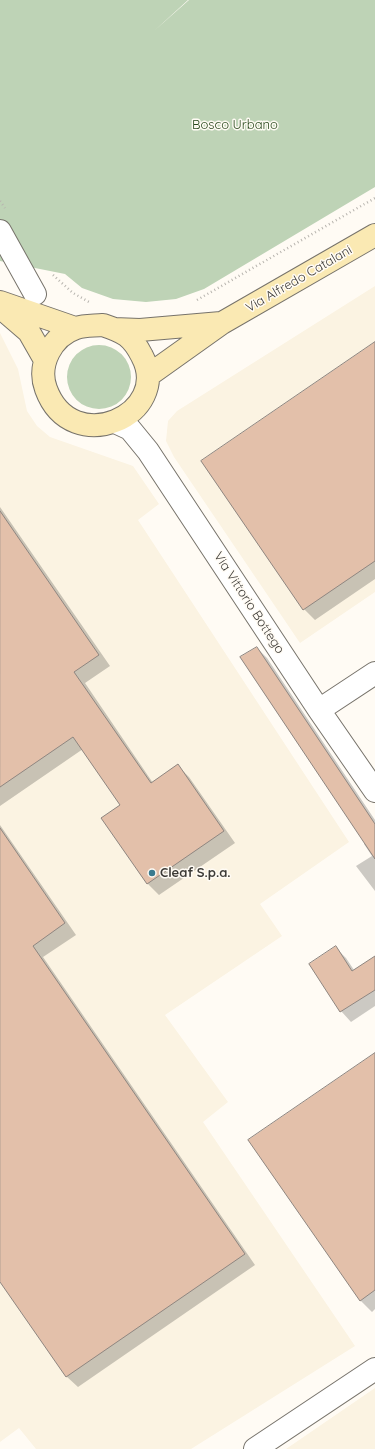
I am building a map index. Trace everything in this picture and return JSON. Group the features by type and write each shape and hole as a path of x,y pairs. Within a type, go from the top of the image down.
{"street":[{"path":"0,231 35,294"},
{"name":"Via Alfredo Catalani","path":"149,375 222,323 375,235"},
{"path":"0,302 75,328"},
{"path":"0,307 29,332 45,360"},
{"name":"Via Alfredo Catalani","path":"114,329 140,330 222,323"},
{"path":"103,325 114,329 128,335 137,346 144,360 149,375 140,402 132,411 115,422 91,426 76,422 62,414 51,402 45,388 43,372 45,360 58,340 75,328 103,325"},
{"name":"Via Vittorio Bottego","path":"115,422 130,429 148,451 319,710 375,791"},
{"path":"319,710 375,673"},
{"path":"255,1449 375,1369"}],"path":[{"path":"193,302 214,292 375,198"},
{"path":"49,271 73,293 92,304"}],"shaded area":[{"path":"375,286 375,592 300,643 174,457 166,441 168,421 177,411"},
{"name":"Cleaf S.p.a.","path":"0,333 18,369 27,411 37,426 50,437 133,466 159,504 138,520 349,842 260,904 282,936 165,1015 228,1102 203,1122 355,1346 191,1449 36,1449 19,1428 0,1442"},
{"path":"375,1388 375,1449 286,1449"}],"green space":[{"name":"Bosco Urbano","path":"0,0 188,0 154,31 189,0 375,0 375,187 204,289 176,299 146,302 113,299 82,288 65,274 0,261"},
{"path":"93,345 105,345 122,354 129,365 131,377 129,389 122,400 105,409 93,409 81,404 72,395 67,383 67,371 72,359 81,350"}],"building":[{"path":"375,342 375,561 303,610 201,461"},
{"path":"0,511 99,655 74,672 151,783 178,764 224,831 147,884 101,818 120,805 73,737 0,787"},
{"path":"257,647 375,824 375,859 240,657"},
{"path":"0,828 65,923 33,946 245,1254 66,1377 0,1282"},
{"path":"336,946 352,971 375,956 375,990 340,1012 309,964"},
{"path":"375,1053 375,1290 360,1301 248,1140"}],"place":[{"name":"Cleaf S.p.a.","path":"152,873"}]}
